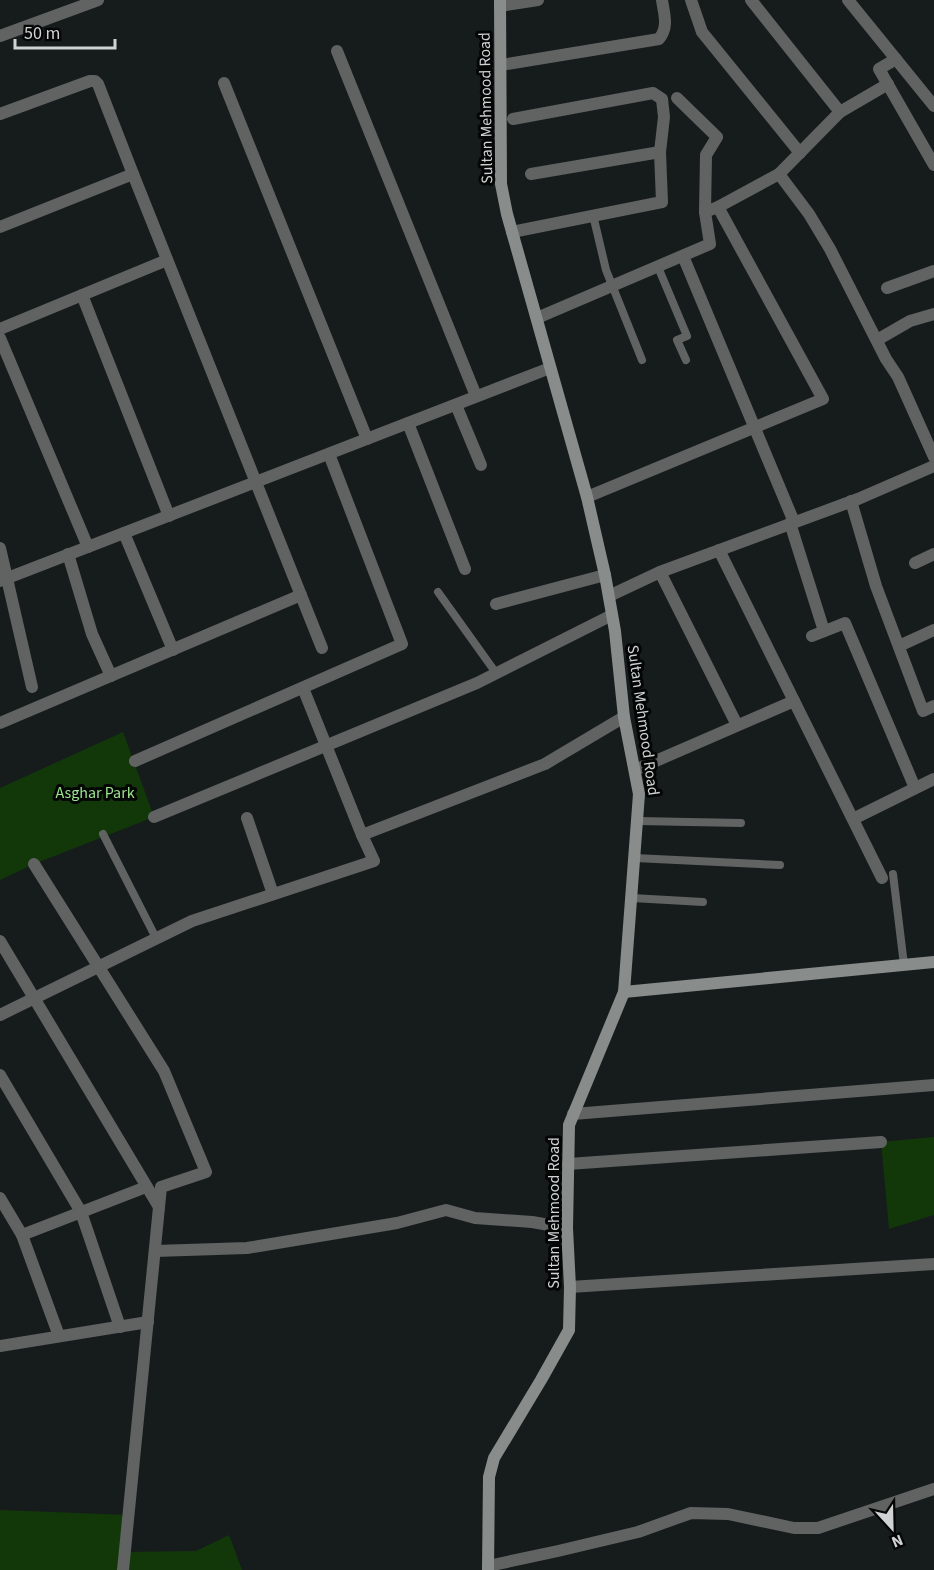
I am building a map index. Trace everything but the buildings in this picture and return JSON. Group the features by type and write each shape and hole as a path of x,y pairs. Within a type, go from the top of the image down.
{"street":[{"path":"0,36 98,0"},
{"path":"500,3 538,0"},
{"path":"501,65 659,39 664,33 666,21 662,0"},
{"path":"691,0 702,33 800,153"},
{"path":"751,0 840,112"},
{"path":"848,0 934,106"},
{"name":"Sultan Mehmood Road","path":"488,1568 489,1477 494,1458 569,1330 570,1287 567,1228 569,1125 624,992 639,794 624,717 615,631 605,575 586,497 507,214 501,184 500,3"},
{"path":"337,51 477,396"},
{"path":"896,58 879,69 934,165"},
{"path":"0,114 90,81 98,84 322,648"},
{"path":"224,83 367,439"},
{"path":"705,212 779,174 840,112 888,84"},
{"path":"512,232 662,202 660,152 664,117 662,99 653,93 513,119"},
{"path":"537,318 710,244 705,212 706,155 717,137 678,98"},
{"path":"531,174 660,152"},
{"path":"0,227 133,174"},
{"path":"779,174 809,214 830,249 898,377 934,457"},
{"path":"586,497 823,399 718,207"},
{"path":"683,256 792,523 818,634 845,623 915,788"},
{"path":"0,329 167,260"},
{"path":"887,288 934,271"},
{"path":"82,296 168,516"},
{"path":"877,340 910,321 934,314"},
{"path":"0,338 4,361 88,547"},
{"path":"3,580 550,368"},
{"path":"456,405 481,465"},
{"path":"408,423 465,569"},
{"path":"135,761 402,644 329,454"},
{"path":"609,596 660,572 851,501 934,466"},
{"path":"851,501 876,586 923,711 934,706"},
{"path":"124,533 172,650"},
{"path":"0,548 3,580 32,687"},
{"path":"719,550 853,819 887,876"},
{"path":"68,554 92,634 111,676"},
{"path":"915,563 934,554"},
{"path":"660,572 737,725"},
{"path":"496,604 605,575"},
{"path":"0,723 301,596"},
{"path":"154,817 477,682 612,615"},
{"path":"899,646 934,630"},
{"path":"0,1015 192,921 374,861 303,688"},
{"path":"635,770 794,701"},
{"path":"362,836 545,764 624,717"},
{"path":"853,819 934,779"},
{"path":"247,818 273,894"},
{"path":"34,864 164,1071 206,1172 160,1187 123,1570"},
{"path":"0,941 159,1207"},
{"path":"624,992 934,962"},
{"path":"0,1075 81,1212 120,1327"},
{"path":"573,1114 934,1085"},
{"path":"568,1164 881,1143"},
{"path":"22,1235 146,1187"},
{"path":"0,1198 22,1235 59,1336"},
{"path":"154,1251 247,1248 397,1223 446,1210 475,1218 532,1222 567,1228"},
{"path":"570,1287 934,1264"},
{"path":"2,1342 148,1322"},
{"path":"488,1568 638,1532 691,1513 728,1514 795,1528 818,1527 934,1489"}],"lane":[{"path":"593,215 606,270 642,360"},
{"path":"658,267 687,336 677,340 686,360"},
{"path":"438,592 496,673"},
{"path":"638,822 741,823"},
{"path":"103,834 156,938"},
{"path":"635,858 780,865"},
{"path":"887,876 904,965"},
{"path":"632,898 703,902"}],"green space":[{"name":"Asghar Park","path":"123,732 154,817 34,864 0,880 0,788"},
{"path":"934,1137 934,1215 889,1229 881,1142"},
{"path":"0,1510 129,1515 126,1552 196,1551 229,1535 242,1570 0,1570"}]}
